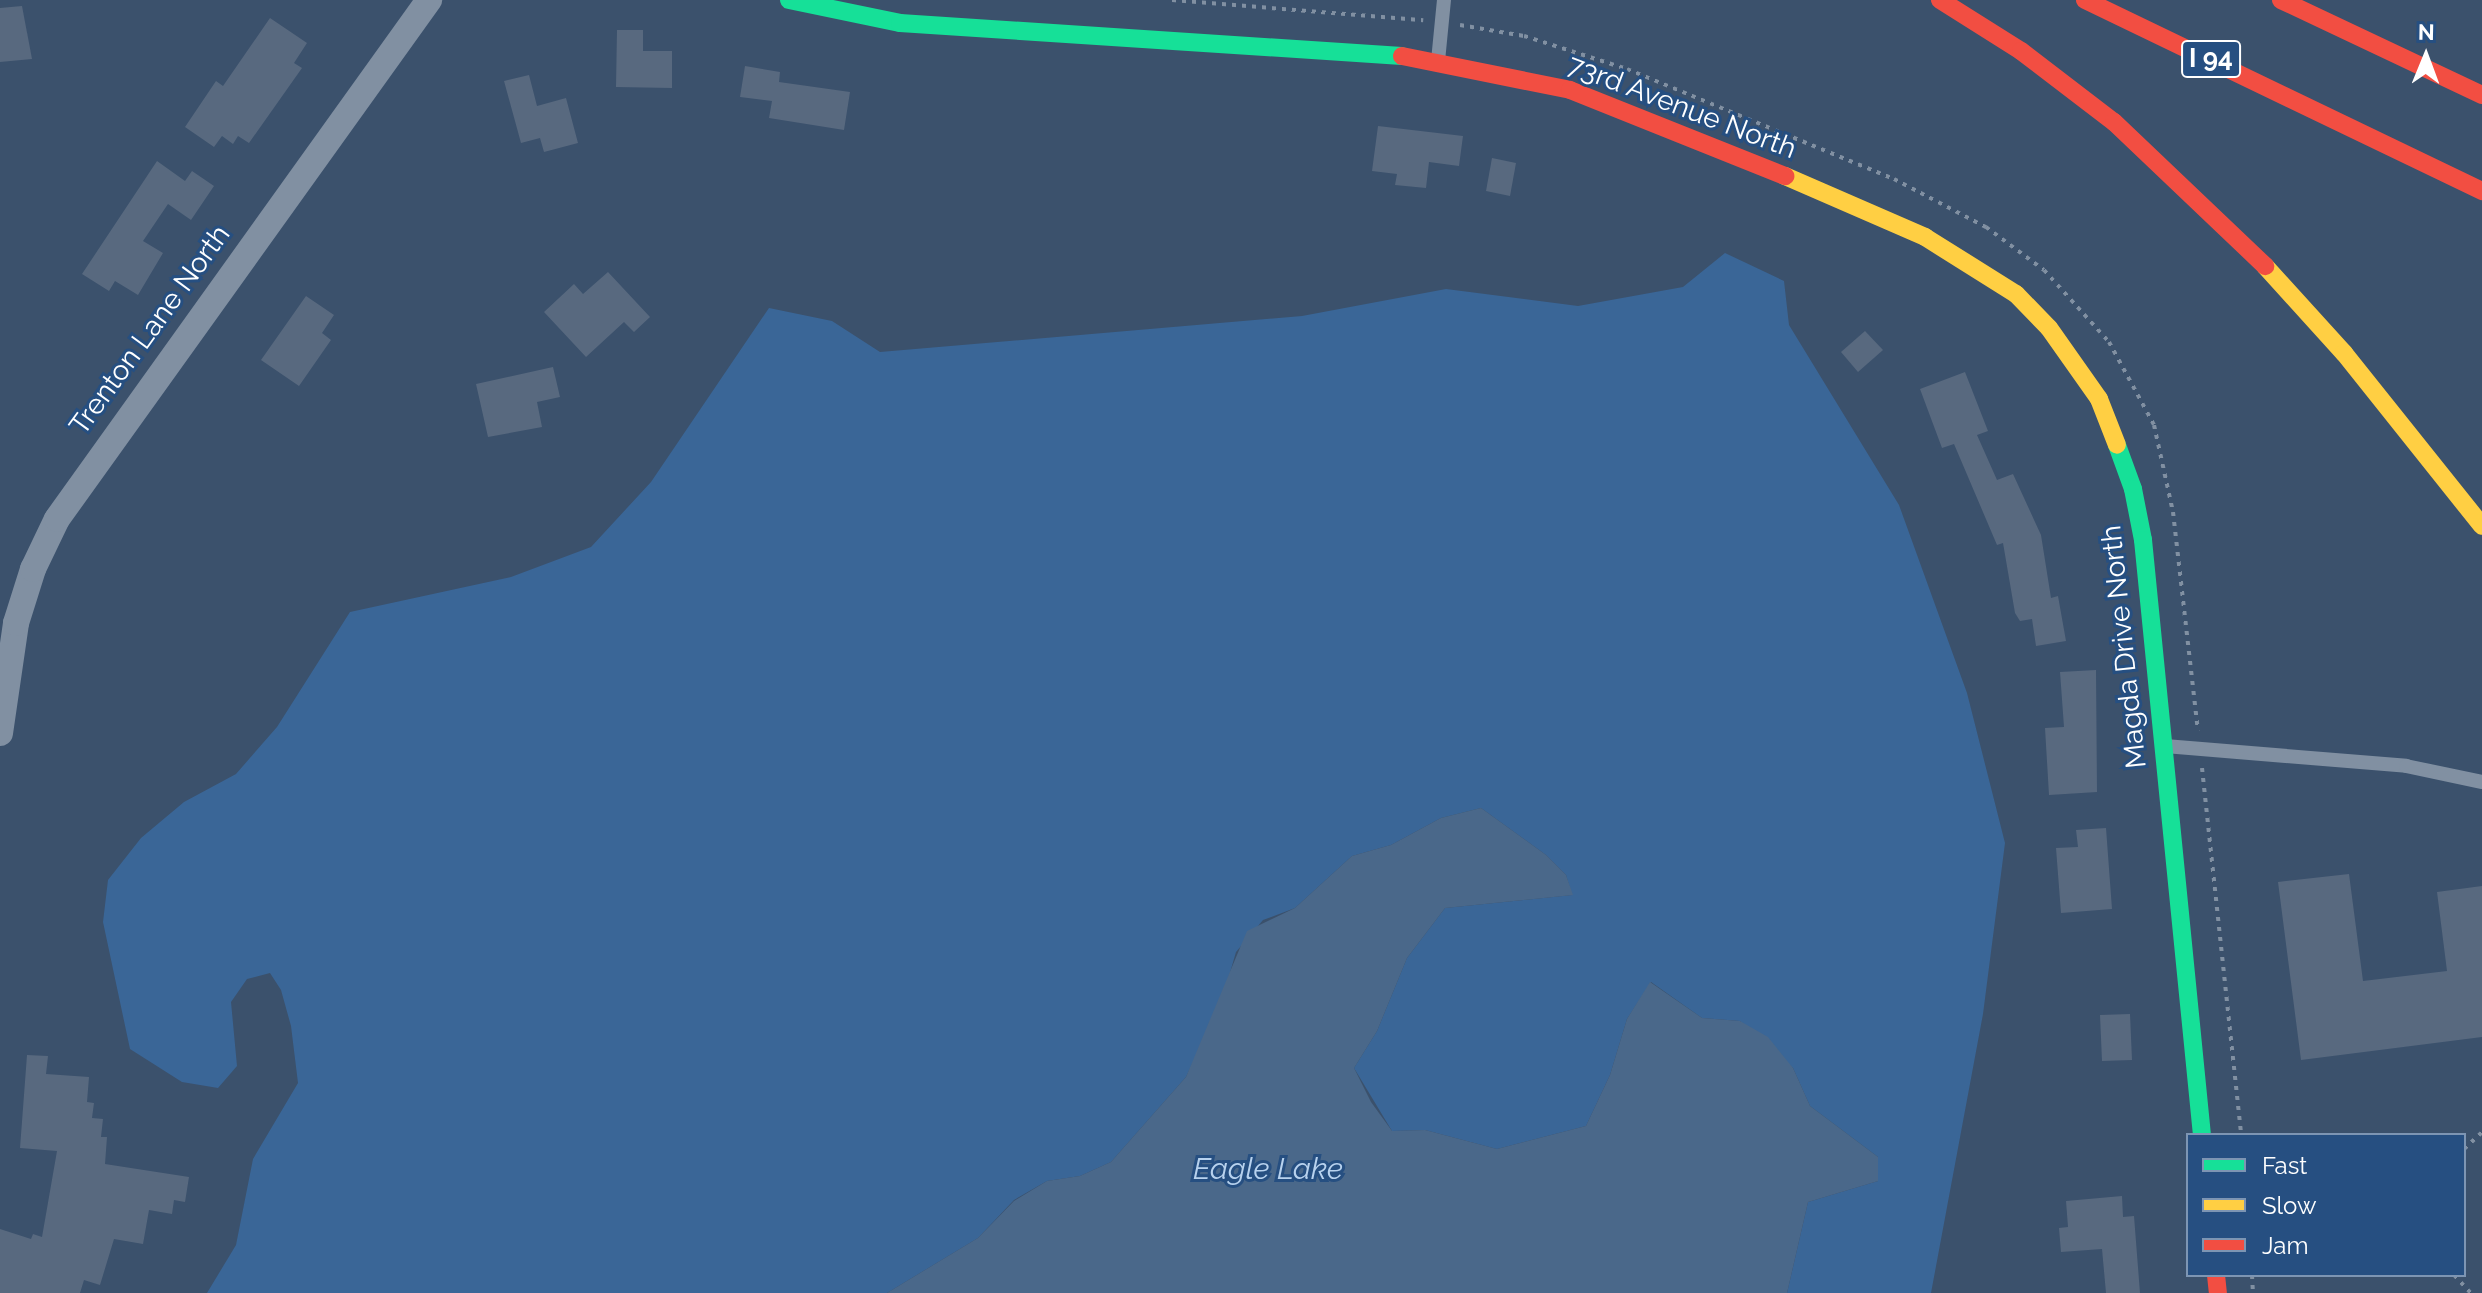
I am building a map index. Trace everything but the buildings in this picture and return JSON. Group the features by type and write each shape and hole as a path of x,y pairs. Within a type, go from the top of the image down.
{"main road":[{"name":"73rd Avenue North","path":"789,0 900,23 1362,50 1438,61 1570,90 1663,124 1925,237"},
{"path":"1940,0 2021,51 2114,122 2229,227 2344,353 2482,526"},
{"name":"I 94","path":"2085,0 2482,191"},
{"path":"2281,0 2482,95"},
{"name":"Magda Drive North","path":"1925,237 2016,294 2049,328 2099,399 2133,489 2143,540 2202,1133"}],"street":[{"name":"Trenton Lane North","path":"0,733 16,623 33,569 57,519 429,0"}],"lane":[{"path":"1438,61 1444,0"},
{"path":"2163,746 2200,746 2406,766 2482,782"}],"path":[{"path":"1172,0 1440,22 1524,36 1627,69 1824,150 1986,227 2044,270 2109,342 2154,425 2173,512 2241,1133"},
{"path":"2466,1147 2482,1132"},
{"path":"2456,1277 2471,1293"}],"shaded area":[{"path":"1725,253 1784,281 1789,325 1899,505 1967,693 2005,843 1983,1014 1931,1293 1787,1293 1808,1202 1878,1181 1878,1157 1810,1106 1793,1068 1740,1021 1702,1018 1651,982 1627,1019 1610,1075 1586,1126 1497,1149 1425,1130 1392,1131 1354,1068 1377,1031 1407,958 1445,908 1572,895 1566,875 1546,855 1481,808 1441,818 1391,845 1352,856 1295,908 1263,920 1236,952 1222,1000 1186,1077 1111,1162 1080,1176 1047,1181 1014,1200 978,1238 887,1293 207,1293 236,1245 253,1159 298,1083 291,1026 281,990 270,973 247,979 231,1002 237,1066 218,1088 182,1082 130,1049 103,922 108,880 141,838 184,802 236,774 277,727 350,612 511,577 591,547 651,482 769,308 832,321 880,352 1302,316 1446,289 1578,306 1683,287"}],"water":[{"name":"Eagle Lake","path":"1481,808 1546,855 1566,875 1573,895 1445,908 1407,958 1377,1031 1354,1068 1371,1102 1392,1131 1425,1130 1497,1149 1586,1126 1610,1075 1627,1019 1650,982 1702,1018 1740,1021 1768,1037 1793,1068 1810,1106 1878,1157 1878,1181 1808,1202 1787,1293 887,1293 978,1238 1014,1201 1047,1181 1080,1176 1111,1162 1186,1077 1247,931 1295,908 1352,856 1391,845 1441,818"}],"traffic: fast":[{"path":"789,0 900,23 1402,56"},
{"path":"2117,445 2133,489 2143,540 2202,1133"}],"traffic: slow":[{"path":"1785,176 1925,237 2016,294 2049,328 2099,399 2117,445"},
{"path":"2265,266 2344,353 2482,526"}],"traffic: jam":[{"path":"1940,0 2021,51 2114,122 2265,266"},
{"path":"2085,0 2482,191"},
{"path":"2281,0 2482,95"},
{"path":"1402,56 1570,90 1785,176"},
{"path":"2216,1277 2218,1293"}]}
